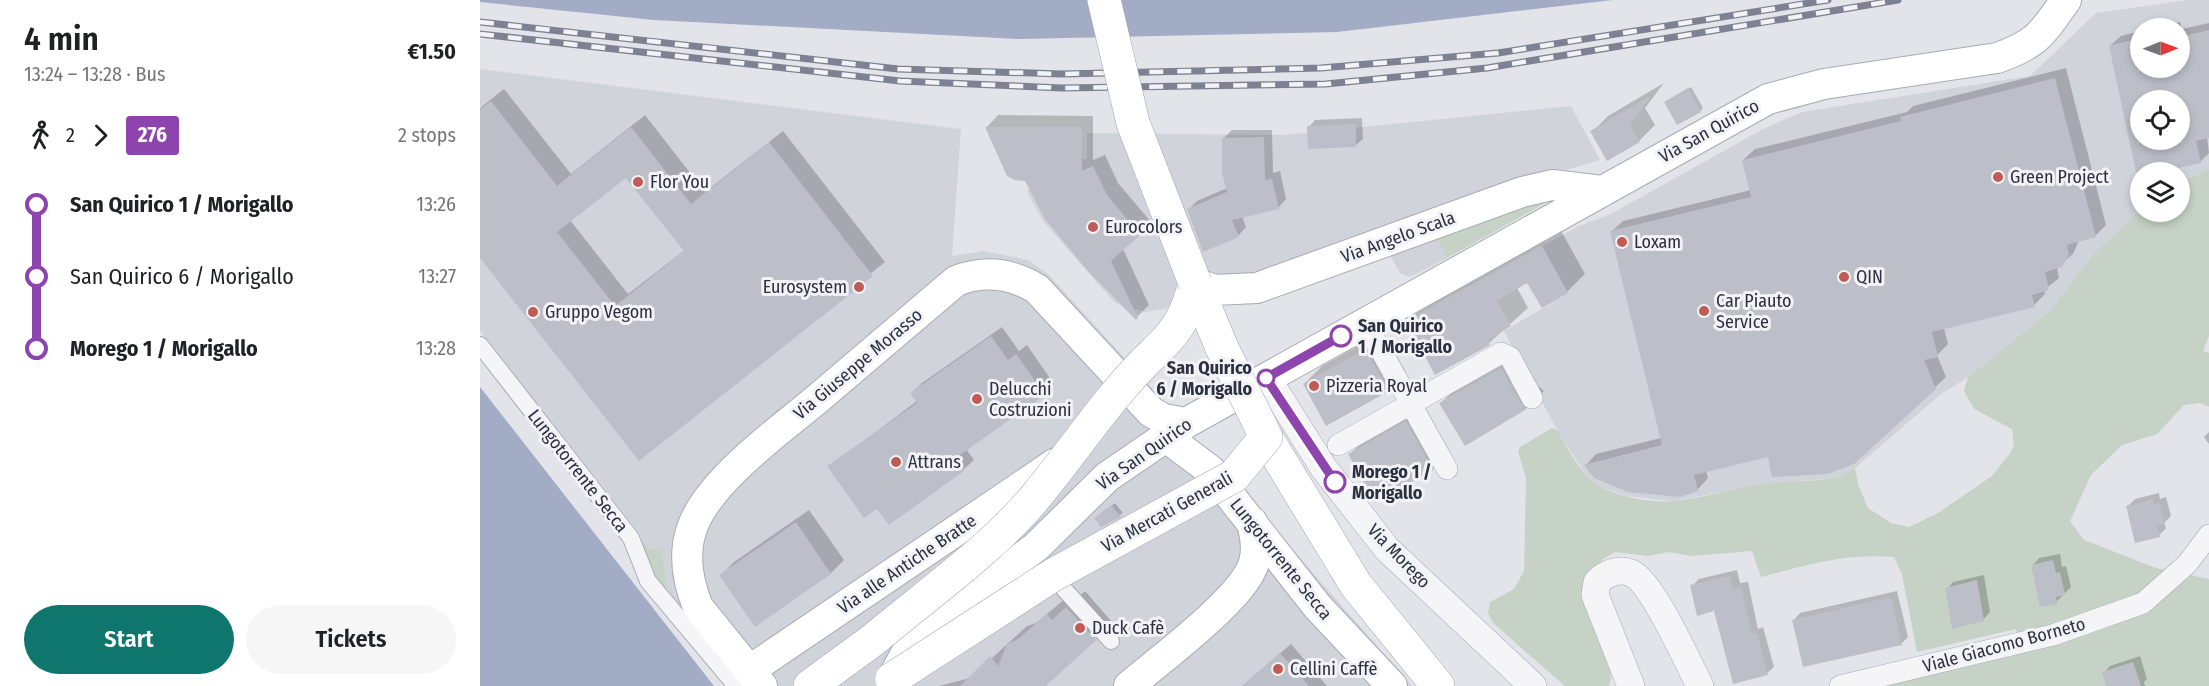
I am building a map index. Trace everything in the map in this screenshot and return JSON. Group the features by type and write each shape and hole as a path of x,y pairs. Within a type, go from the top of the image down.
{"main road":[{"path":"1104,0 1133,123 1222,348 1266,437 1356,585 1438,686"},
{"name":"Via San Quirico","path":"887,682 915,637 1043,541 1107,477 1176,430 1365,322 1768,99 1824,84 1996,58 2021,50 2039,38 2066,0"},
{"name":"Via Angelo Scala","path":"1195,283 1215,290 1257,288 1522,192 1552,185 1603,191"},
{"name":"Via Giuseppe Morasso","path":"749,681 698,607 688,580 687,552 699,512 750,456 956,281 984,273 1001,274 1027,283 1036,289 1151,412 1164,419 1176,430"},
{"name":"Via alle Antiche Bratte","path":"810,686 873,640 992,542 1036,496 1113,397 1185,318 1195,283"},
{"path":"1160,347 1200,339 1222,348"},
{"name":"Lungotorrente Secca","path":"1176,430 1335,626 1392,686"},
{"name":"Via Mercati Generali","path":"887,682 1053,575 1234,476 1266,437"},
{"name":"Via alle Antiche Bratte","path":"749,681 782,648 1064,458"},
{"path":"1129,686 1237,592 1251,571 1256,553 1252,522"},
{"path":"1237,592 1256,584 1276,584 1335,626"},
{"path":"873,640 915,637"}],"street":[{"path":"1365,322 1447,469"},
{"name":"Lungotorrente Secca","path":"480,345 631,538 648,581 749,681"},
{"path":"1338,445 1501,353 1510,357 1532,398"},
{"name":"Via Morego","path":"1266,378 1323,467 1387,549 1533,686"},
{"name":"Viale Giacomo Borneto","path":"1840,686 2053,635 2143,603 2187,564 2209,535"},
{"path":"1630,686 1595,595 1597,582 1613,572 1631,573 1648,587 1700,686"},
{"path":"1063,588 1112,641"}],"shaded area":[{"path":"2188,0 2209,0 2209,169 2190,178 2190,162 2130,162 2130,219 2095,252 2050,311 1968,377 1941,394 1846,474 1826,479 1772,483 1672,501 1626,496 1601,487 1588,478 1557,430 1504,331 1568,293 1542,246 1579,226 1609,215 1763,129 1802,112 2030,76 2096,13"},
{"path":"480,69 961,129 952,256 984,251 1028,260 1048,274 1133,367 1412,686 748,686 660,582 640,534 480,331"},
{"path":"1571,106 1600,160 1511,186 1430,222 1447,258 1410,277 1400,273 1382,241 1231,298 1145,312 1115,303 1043,221 1027,192 1033,180 1032,161 1087,159 1087,133 1284,135"}],"green space":[{"path":"2209,169 2209,336 2203,351 2209,353 2209,407 2200,403 2184,405 2157,434 2122,445 2091,475 2070,521 2084,540 2156,568 2209,579 2209,686 1888,686 2023,650 2016,629 1917,652 1902,574 1894,557 1843,558 1761,577 1752,551 1692,556 1669,552 1648,556 1615,552 1603,559 1589,577 1612,672 1609,686 1565,686 1493,623 1488,613 1490,602 1514,589 1524,571 1526,478 1518,451 1520,447 1552,428 1557,430 1587,477 1609,491 1636,499 1684,500 1771,483 1826,479 1855,468 1858,484 1868,508 1891,523 1909,527 1938,513 1992,476 2011,452 2014,444 2012,429 1974,409 1964,391 1968,377 2050,311 2095,252 2130,219 2130,222 2190,222 2190,178"},
{"path":"1547,198 1547,202 1447,258 1436,236"},
{"path":"639,535 649,550 662,548 666,587 662,591 635,537"}],"water":[{"path":"480,0 1613,0 1337,32 1020,39 654,20 480,2"},
{"path":"480,387 714,686 480,686"}],"building":[{"path":"2209,30 2209,138 2196,141 2201,163 2190,165 2190,162 2134,162 2131,150 2190,150 2190,90 2130,90 2130,144 2109,46 2130,41 2130,78 2190,78 2190,35"},
{"path":"2055,78 2096,237 2067,245 2069,255 2062,267 2045,272 2049,290 2032,295 2035,307 1932,332 1938,357 1924,360 1936,389 1854,464 1827,474 1772,477 1768,457 1694,475 1698,491 1680,497 1628,492 1594,478 1584,465 1662,445 1610,231 1751,197 1742,160 1901,121 1900,117"},
{"path":"1688,88 1701,112 1677,125 1664,102"},
{"path":"1652,95 1630,125 1640,142 1607,161 1590,131"},
{"path":"491,101 557,186 631,127 691,204 769,142 873,276 639,461 480,258 480,109","holes":["626,178 684,251 615,306 557,232"]},
{"path":"1356,124 1356,147 1308,149 1307,126"},
{"path":"985,127 1082,127 1082,171 1093,166 1107,195 1140,235 1111,261 1138,318 1136,320 1087,270 1045,219 1025,181 1014,180 1007,176"},
{"path":"1264,137 1265,180 1272,179 1279,209 1232,220 1239,237 1203,252 1187,209 1227,192 1222,173 1222,138"},
{"path":"1542,246 1568,293 1542,308 1527,283 1497,301 1511,326 1488,340 1490,345 1435,375 1406,321"},
{"path":"991,336 1008,360 1016,354 1045,395 956,458 964,471 889,525 877,509 864,518 827,466 917,403 910,393"},
{"path":"1365,349 1389,391 1326,426 1303,384"},
{"path":"1501,368 1521,404 1527,409 1465,446 1439,403"},
{"path":"1406,421 1433,471 1375,503 1348,454"},
{"path":"2153,499 2154,504 2160,503 2165,524 2157,526 2160,537 2135,543 2126,506"},
{"path":"1111,505 1121,517 1101,527 1094,518"},
{"path":"796,522 831,574 755,627 719,575"},
{"path":"2053,560 2056,573 2060,572 2065,595 2056,597 2057,604 2040,607 2031,565"},
{"path":"1730,576 1733,589 1741,587 1752,634 1757,633 1768,675 1733,684 1714,611 1697,616 1690,585"},
{"path":"1977,580 1984,621 1952,629 1945,588"},
{"path":"1891,597 1902,645 1803,667 1792,620"},
{"path":"1066,607 1096,640 1046,686 960,686 990,656 998,666 1007,644 1017,640 1047,614 1052,620"},
{"name":"Cellini Caffè","path":"1280,653 1309,686 1242,686"},
{"path":"2133,662 2141,686 2106,686 2102,672"}],"railway":[{"path":"480,22 898,69 1062,74 1321,68 1498,53 1828,0"},
{"path":"480,34 900,81 1062,88 1326,84 1487,68 1898,0"}],"bus line":[{"name":"276","path":"1335,482 1266,378 1341,336"}],"place":[{"name":"Green Project","path":"1998,177"},
{"name":"Flor You","path":"638,182"},
{"name":"Eurocolors","path":"1093,227"},
{"name":"Loxam","path":"1622,242"},
{"name":"QIN","path":"1844,277"},
{"name":"Eurosystem","path":"859,287"},
{"name":"Car Piauto Service","path":"1704,311"},
{"name":"Gruppo Vegom","path":"533,312"},
{"name":"San Quirico 1 / Morigallo","path":"1341,336"},
{"name":"San Quirico 6 / Morigallo","path":"1266,378"},
{"name":"Pizzeria Royal","path":"1314,386"},
{"name":"Delucchi Costruzioni","path":"977,399"},
{"name":"Attrans","path":"896,462"},
{"name":"Morego 1 / Morigallo","path":"1335,482"},
{"name":"Duck Cafè","path":"1080,628"},
{"name":"Cellini Caffè","path":"1278,669"}]}
